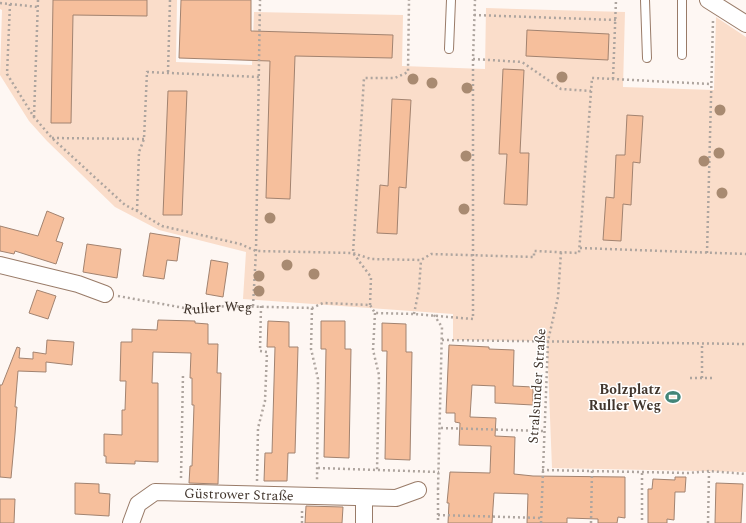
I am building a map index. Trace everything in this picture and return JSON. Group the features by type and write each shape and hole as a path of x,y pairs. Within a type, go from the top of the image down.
{"street":[{"path":"712,3 746,24"},
{"path":"0,265 78,284 105,294"},
{"name":"Güstrower Straße","path":"131,523 138,504 155,492 396,498 418,490"},
{"path":"364,498 364,523"}],"lane":[{"path":"449,49 451,0"},
{"path":"645,0 647,58"},
{"path":"682,0 682,55"}],"path":[{"path":"34,117 38,0"},
{"path":"168,72 170,0"},
{"path":"253,306 256,251 260,0"},
{"path":"377,471 379,375 373,350 375,313 370,305 371,277 353,253 364,78 395,78 408,72 409,0"},
{"path":"375,313 414,314 473,319 473,60 475,0"},
{"path":"613,79 616,0"},
{"path":"0,3 38,7"},
{"path":"707,252 713,15 712,3"},
{"path":"10,4 7,74 34,117 52,138 125,206 137,211 162,226 240,244 256,251 353,253 371,259 421,260 431,254 534,257 534,251 579,252 592,78 711,84"},
{"path":"474,15 616,20"},
{"path":"473,60 522,62 561,89 591,91"},
{"path":"137,211 139,152 144,139 147,72 259,77"},
{"path":"52,138 144,139"},
{"path":"580,248 746,254"},
{"name":"Stralsunder Straße","path":"541,523 548,341 558,297 561,252"},
{"path":"414,314 419,290 421,260"},
{"name":"Ruller Weg","path":"105,294 190,309 228,306 312,308 323,303 370,305"},
{"path":"256,494 258,428 265,401 267,352 260,351 261,306"},
{"path":"312,308 311,349 318,379 317,496"},
{"path":"434,316 442,327 438,523"},
{"path":"442,340 746,344"},
{"path":"702,344 702,378"},
{"path":"180,492 183,374"},
{"path":"690,378 714,378"},
{"path":"440,428 544,431"},
{"path":"318,468 439,472"},
{"path":"542,470 642,473 709,472 746,474"},
{"path":"591,523 592,471"},
{"path":"708,523 709,472"},
{"path":"642,473 642,523"},
{"path":"418,490 438,489"},
{"path":"438,515 541,518"}],"shaded area":[{"path":"0,0 177,0 176,62 252,65 254,12 403,15 402,66 485,69 486,8 625,12 623,87 714,90 716,17 746,37 746,472 552,468 547,341 453,340 453,314 243,299 246,252 159,230 115,207 47,141 29,121 0,75 2,10 0,9"}],"building":[{"path":"53,0 147,0 147,16 73,15 71,123 51,123"},
{"path":"181,0 251,0 251,31 393,35 392,58 295,56 290,199 266,198 270,61 179,58"},
{"path":"527,30 609,34 608,60 526,56"},
{"path":"503,69 524,70 520,153 529,153 527,205 504,204 507,154 499,154"},
{"path":"168,91 187,91 182,215 163,215"},
{"path":"392,99 411,100 406,188 399,187 397,234 377,233 380,185 388,186"},
{"path":"627,115 643,116 640,163 633,162 631,205 623,204 621,241 603,240 606,197 614,198 616,155 625,155"},
{"path":"47,211 64,218 56,241 63,243 56,264 15,251 14,254 0,251 0,226 38,236"},
{"path":"150,233 180,238 177,261 167,260 164,279 143,276"},
{"path":"87,244 121,249 117,278 83,272"},
{"path":"211,260 228,263 223,297 206,294"},
{"path":"37,290 56,296 48,319 29,313"},
{"path":"158,320 195,321 195,323 208,324 208,344 218,344 217,373 221,373 218,484 189,483 190,466 192,466 194,405 192,405 192,378 190,378 191,353 153,352 152,383 158,383 158,462 135,461 135,464 106,463 106,456 104,456 104,434 122,435 122,410 125,410 126,381 120,381 121,342 132,342 132,329 157,330"},
{"path":"268,321 289,322 289,347 298,347 295,453 288,453 287,481 264,481 265,453 272,453 275,347 267,347"},
{"path":"321,321 345,321 345,349 351,349 349,458 324,457 326,349 321,349"},
{"path":"382,323 406,324 406,352 412,352 410,460 385,459 387,351 382,351"},
{"path":"47,340 74,342 72,365 46,362 46,372 18,371 15,407 17,407 11,478 0,477 0,385 2,385 17,347 20,348 19,358 33,359 33,352 46,354"},
{"path":"449,345 514,350 513,386 533,387 533,405 495,403 495,386 472,385 470,417 496,418 495,436 515,437 514,474 533,476 625,477 625,518 618,517 617,523 598,523 598,519 567,518 567,523 527,523 528,494 494,493 492,523 448,523 449,503 447,503 450,472 490,473 491,446 459,445 460,423 455,422 455,413 446,413"},
{"path":"675,477 686,477 685,492 675,492 674,520 667,519 667,523 648,523 648,489 652,489 653,479 675,480"},
{"path":"75,483 99,484 99,493 110,494 109,516 75,514"},
{"path":"716,483 743,484 741,523 715,523"},
{"path":"0,499 15,499 14,523 0,523"},
{"path":"306,506 343,507 342,523 305,523"}],"place":[{"name":"Bolzplatz Ruller Weg","path":"673,397"}]}
